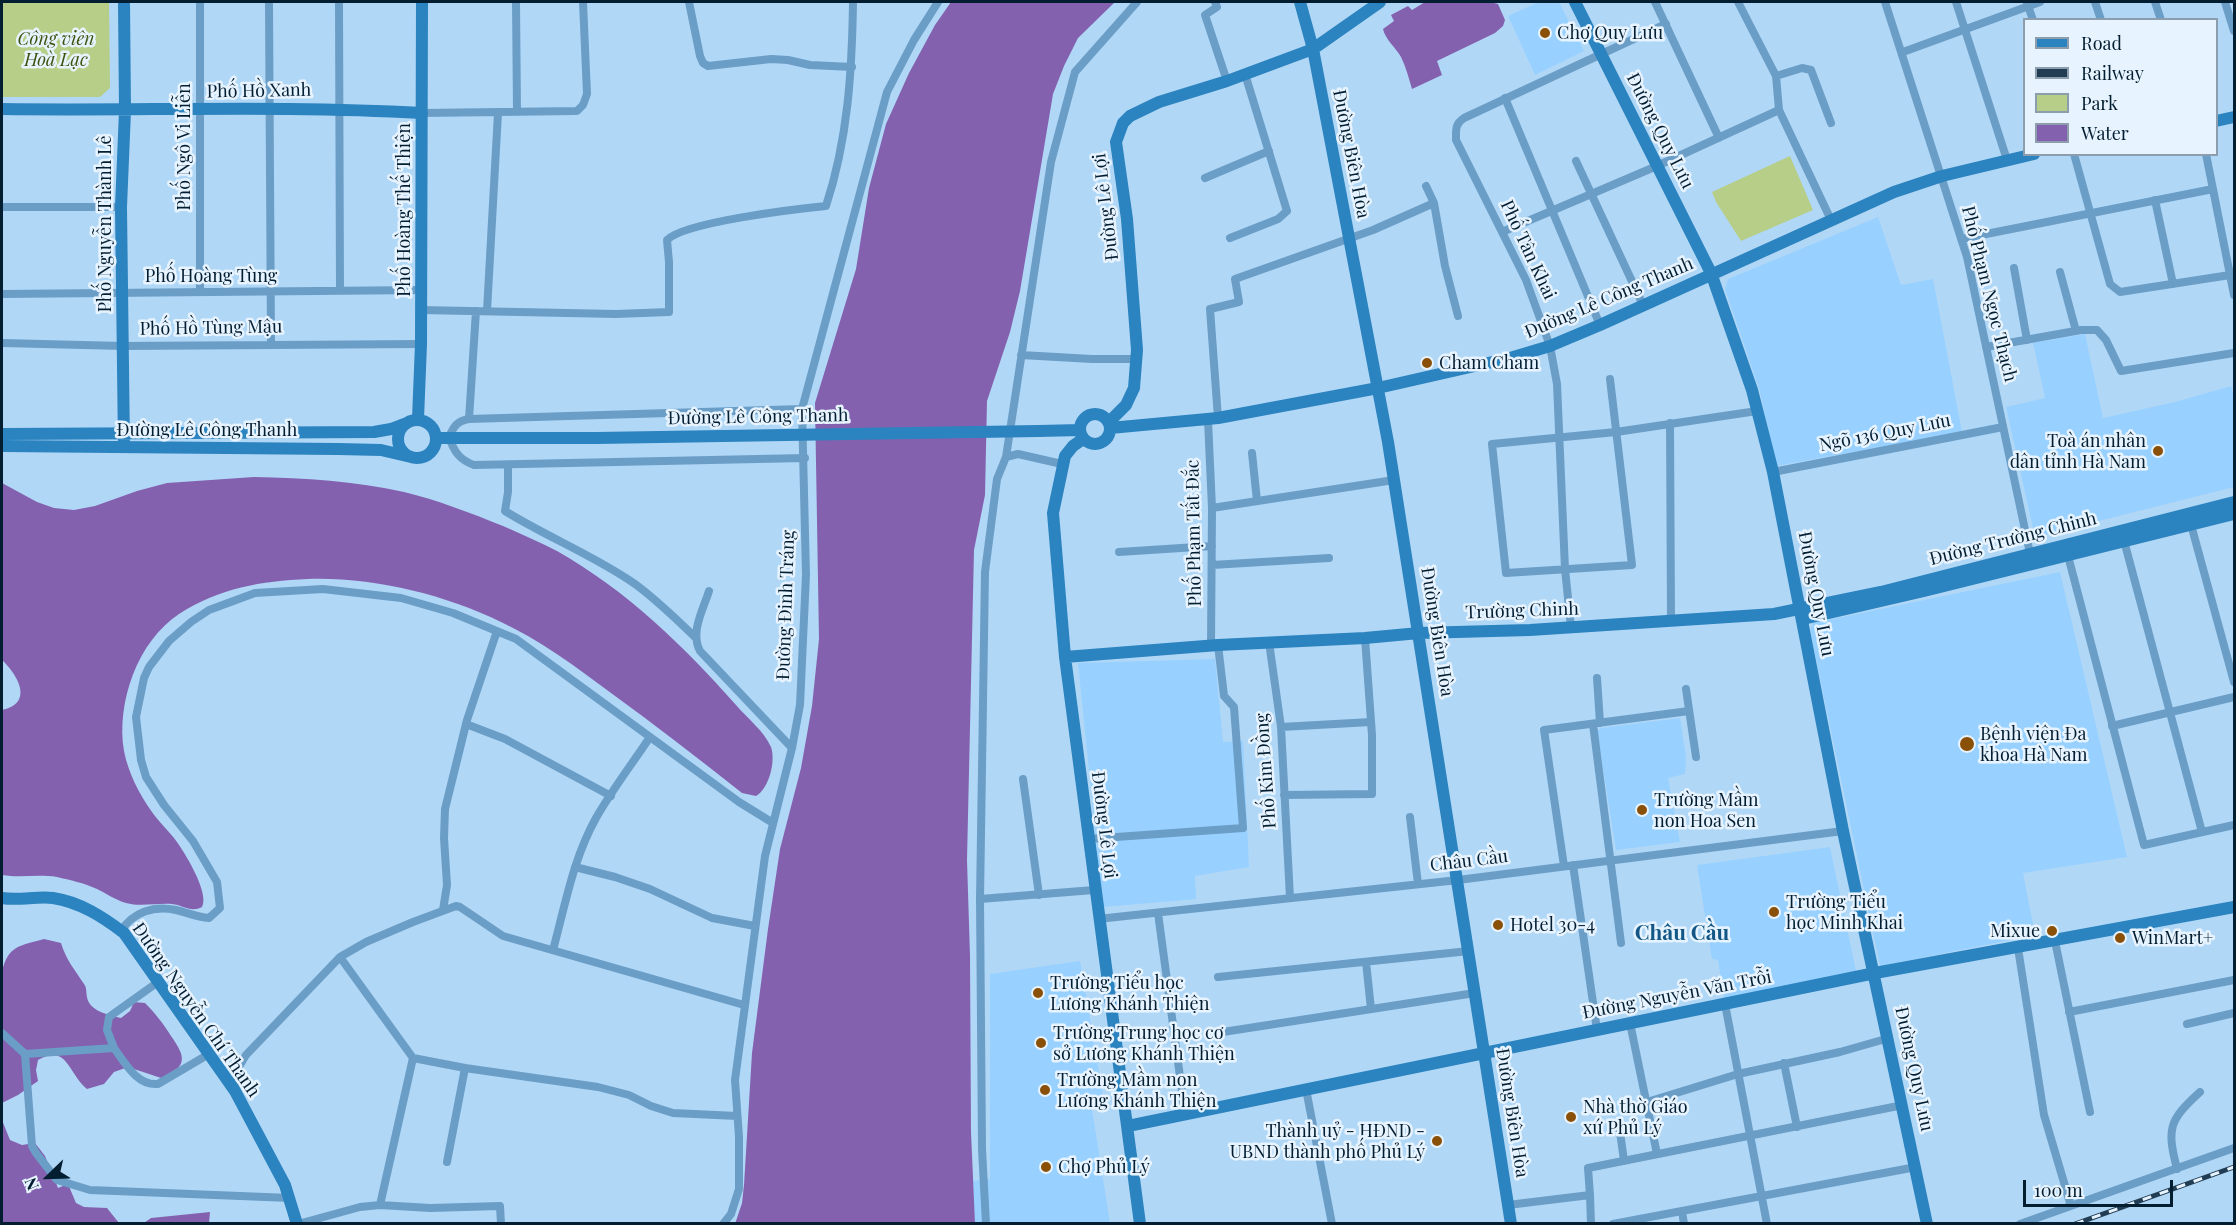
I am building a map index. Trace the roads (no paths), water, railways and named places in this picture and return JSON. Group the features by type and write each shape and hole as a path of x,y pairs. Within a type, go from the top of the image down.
{"street":[{"name":"Phố Nguyễn Thành Lê","path":"124,2 125,111 121,207 124,447"},
{"name":"Phố Ngô Vi Liễn","path":"200,2 200,292"},
{"path":"269,2 271,344"},
{"path":"339,2 340,291"},
{"name":"Phố Hoàng Thế Thiện","path":"418,419 422,290 422,2"},
{"path":"516,2 517,112"},
{"name":"Phố Hồ Xanh","path":"2,109 125,111 339,108 422,113 577,111 583,105 586,94 583,2"},
{"path":"689,2 699,56 708,66 771,59 788,60 810,66 852,67"},
{"path":"421,310 616,314 669,312 667,240 675,234 706,225 783,210 825,206 845,131 852,67 853,2"},
{"name":"Đường Đinh Tráng","path":"723,1224 731,1214 739,1189 735,1080 765,856 792,748 800,705 806,575 805,458 802,409 887,92 914,40 938,2"},
{"path":"986,1224 982,1149 980,899 985,572 997,479 1006,457 1051,162 1075,72 1137,2"},
{"path":"1215,2 1217,7 1205,15 1227,81"},
{"name":"Đường Biên Hòa","path":"1300,2 1313,49 1394,480 1511,1224"},
{"name":"Đường Lê Lợi","path":"1109,425 1126,405 1134,388 1136,359 1127,219 1116,142 1119,131 1130,116 1143,109 1313,49 1380,2"},
{"name":"Đường Quy Lưu","path":"1575,2 1711,273 1757,411 1773,472 1843,831 1928,1224"},
{"path":"1655,2 1719,138"},
{"path":"1738,2 1776,76 1779,110 1831,220"},
{"name":"Phố Phạm Ngọc Thạch","path":"1885,2 1903,52 1961,239 2031,559"},
{"path":"1956,2 2007,159"},
{"path":"1903,52 1965,30 2027,4 2040,2"},
{"path":"2095,2 2100,18"},
{"path":"2155,2 2161,18"},
{"path":"2224,2 2235,31"},
{"name":"Phố Tân Khai","path":"1571,627 1565,569 1557,384 1550,346 1526,280 1456,140 1456,128 1464,117 1666,24"},
{"path":"1776,76 1802,68 1811,70 1831,123"},
{"path":"1230,238 1278,219 1287,212 1245,74"},
{"path":"1504,98 1600,325"},
{"path":"1502,232 1657,166 1779,110"},
{"path":"487,311 498,113"},
{"path":"2218,121 2235,117"},
{"path":"1205,178 1269,151"},
{"name":"Đường Lê Công Thanh","path":"1109,425 1213,419 1378,388 1510,358 1550,346 1600,325 1894,192 1942,176 2023,156"},
{"path":"2074,156 2110,284 2120,292 2230,275"},
{"path":"2206,156 2235,295"},
{"path":"1576,161 1643,305"},
{"path":"1426,186 1434,203 1445,266 1458,316"},
{"path":"1961,239 2213,189"},
{"path":"2155,200 2173,284"},
{"path":"1348,237 1373,230 1434,203"},
{"path":"2,207 121,207"},
{"name":"Phố Phạm Tất Đắc","path":"1088,839 1243,828 1234,707 1224,696 1215,645 1212,565 1213,419 1210,309 1239,302 1235,279 1348,237"},
{"path":"2014,268 2027,340"},
{"path":"2060,272 2076,331"},
{"name":"Phố Hoàng Tùng","path":"2,294 422,290"},
{"path":"469,419 476,311"},
{"path":"1986,347 2076,331 2097,330 2106,340 2121,371 2235,353"},
{"name":"Phố Hồ Tùng Mậu","path":"2,343 123,346 421,344"},
{"path":"1021,355 1136,359"},
{"path":"1611,379 1616,432 1632,565 1506,573 1492,444 1616,432 1757,411"},
{"path":"802,409 461,420 455,424 443,438 433,450 429,454 417,458 405,453 398,442 398,435 404,424 418,419 433,427 443,438 453,448 462,460 474,465 805,458"},
{"path":"1091,414 1101,415 1109,425 1108,437 1101,443 1092,444 1082,435 1082,420 1091,414"},
{"path":"1670,423 1671,620"},
{"name":"Đường Lê Công Thanh","path":"2,434 374,432 404,424"},
{"name":"Ngõ 136 Quy Lưu","path":"1773,472 2003,427"},
{"name":"Đường Lê Công Thanh","path":"443,438 1039,431 1082,435"},
{"name":"Đường Lê Lợi","path":"1082,435 1065,456 1062,464 1053,513 1065,657 1094,890 1140,1224"},
{"name":"Đường Lê Công Thanh","path":"2,446 360,449 381,450 411,457"},
{"path":"1252,453 1257,501"},
{"path":"1006,457 1018,454 1062,464"},
{"path":"508,465 505,511 536,530 601,563 635,584 663,606 695,637 700,651 792,748"},
{"path":"1212,508 1394,480"},
{"name":"Đường Trường Chinh","path":"2190,519 2235,502"},
{"name":"Đường Trường Chinh","path":"1801,614 1904,591 2190,519 2235,514"},
{"path":"2190,519 2235,682"},
{"path":"2123,535 2202,832"},
{"path":"1119,552 1212,546"},
{"path":"2066,549 2144,845 2235,825"},
{"path":"1212,565 1329,558"},
{"path":"121,931 139,913 152,909 177,910 197,917 209,918 220,908 217,882 193,841 164,805 146,777 141,760 136,717 144,678 149,667 169,641 209,610 255,593 323,589 400,598 453,613 516,639 739,802 773,823"},
{"path":"695,637 709,591"},
{"name":"Trường Chinh","path":"1065,657 1215,645 1365,638 1419,633 1801,614"},
{"path":"443,910 447,885 445,808 466,724 497,631"},
{"path":"1284,795 1372,794 1371,722 1365,638"},
{"name":"Phố Kim Đồng","path":"1269,642 1281,727 1290,898"},
{"path":"1597,678 1597,723 1621,943"},
{"path":"1686,689 1695,757"},
{"path":"2112,726 2235,697"},
{"path":"1597,1030 1544,730 1689,711"},
{"path":"1281,727 1371,722"},
{"path":"466,724 505,740 611,796"},
{"path":"553,950 575,867 596,819 650,737"},
{"path":"1023,779 1039,895"},
{"path":"1410,817 1418,884"},
{"name":"Châu Cầu","path":"1098,919 1458,880 1843,831"},
{"path":"575,867 650,889 712,918 755,926"},
{"path":"980,899 1094,890"},
{"name":"Đường Nguyễn Chí Thanh","path":"2,898 52,898 81,906 106,919 121,931 235,1091 290,1198 298,1224"},
{"name":"Đường Nguyễn Văn Trỗi","path":"1128,1126 1875,974 2235,906"},
{"path":"235,1091 237,1070 246,1055 340,957 366,942 443,910 460,907 498,934 744,1005"},
{"path":"1158,913 1185,1114"},
{"path":"2055,941 2091,1112"},
{"path":"2018,948 2044,1115 2071,1206"},
{"path":"1218,977 1469,951"},
{"path":"340,957 413,1058 465,1068 598,1087 629,1095 651,1106 673,1113 737,1116"},
{"path":"1366,962 1371,1009"},
{"path":"2069,1012 2235,980"},
{"path":"158,982 109,1017 107,1030 114,1048 138,1078 152,1085 158,1084 209,1054"},
{"path":"1223,1032 1475,993"},
{"path":"1725,1004 1767,1224"},
{"path":"2187,1024 2235,1013"},
{"path":"1630,1023 1658,1154"},
{"path":"2,1033 25,1054 28,1120 32,1146 57,1179 90,1190 290,1198"},
{"path":"1647,1102 1738,1074 1840,1052 1889,1038"},
{"path":"25,1054 114,1048"},
{"path":"380,1205 413,1058"},
{"path":"1784,1063 1797,1127"},
{"path":"447,1162 465,1068"},
{"path":"1306,1089 1332,1224"},
{"path":"2177,1169 2170,1138 2172,1128 2175,1119 2200,1092"},
{"path":"1591,1224 1588,1168 1903,1106"},
{"path":"1620,1132 1624,1161"},
{"path":"2020,1224 2235,1148"},
{"path":"1613,1224 1916,1167"},
{"path":"1508,1204 1590,1195"},
{"path":"298,1224 360,1207 380,1205 430,1208 500,1206 501,1224"},
{"path":"1682,1211 1684,1224"}],"water":[{"path":"951,2 1115,2 1078,38 1053,94 1020,291 1010,332 987,401 985,495 974,550 967,860 971,1132 975,1223 735,1224 742,1203 752,1053 768,929 780,849 801,768 812,706 819,639 815,403 856,269 869,188 886,124 909,73 935,25"},
{"path":"1425,2 1490,2 1498,4 1505,20 1503,26 1495,33 1437,61 1442,75 1412,89 1401,57 1383,29 1394,21 1391,15 1408,6 1412,10"},
{"path":"254,477 348,483 416,495 503,526 551,548 582,566 653,620 760,730 771,747 773,760 765,787 756,796 742,793 558,654 515,629 479,612 432,596 382,584 333,579 274,582 225,592 179,614 152,640 141,656 127,693 122,732 128,767 147,805 174,838 189,862 202,892 204,901 202,907 194,909 172,904 131,904 87,885 57,877 2,875 2,710 18,701 20,688 13,673 2,660 2,483 37,502 54,508 74,510 95,506 167,483"},
{"path":"44,939 61,943 68,960 85,986 91,1006 95,1009 121,1018 130,1011 134,1002 145,1003 162,1022 180,1050 182,1061 176,1070 161,1078 128,1067 114,1072 104,1084 87,1089 61,1057 48,1056 38,1060 36,1070 38,1081 2,1103 2,972 8,956 16,948"},
{"path":"2,1120 10,1140 22,1145 35,1143 45,1156 58,1188 68,1184 76,1203 84,1207 107,1208 119,1223 2,1223"},
{"path":"210,1212 209,1223 144,1223 151,1218"}],"railway":[{"path":"2075,1224 2234,1167"}],"place":[{"name":"Chợ Quy Lưu","path":"1545,33"},
{"name":"Cham Cham","path":"1427,363"},
{"name":"Toà án nhân dân tỉnh Hà Nam","path":"2158,451"},
{"name":"Bệnh viện Đa khoa Hà Nam","path":"1967,744"},
{"name":"Trường Mầm non Hoa Sen","path":"1642,810"},
{"name":"Trường Tiểu học Minh Khai","path":"1774,912"},
{"name":"Hotel 30-4","path":"1498,925"},
{"name":"Mixue","path":"2052,931"},
{"name":"WinMart+","path":"2120,938"},
{"name":"Trường Tiểu học Lương Khánh Thiện","path":"1038,993"},
{"name":"Trường Trung học cơ sở Lương Khánh Thiện","path":"1041,1043"},
{"name":"Trường Mầm non Lương Khánh Thiện","path":"1045,1090"},
{"name":"Nhà thờ Giáo xứ Phủ Lý","path":"1571,1117"},
{"name":"Thành uỷ - HĐND - UBND thành phố Phủ Lý","path":"1437,1141"},
{"name":"Chợ Phủ Lý","path":"1046,1167"}],"district":[{"name":"Châu Cầu","path":"1682,933"}],"park label":[{"name":"Công viên Hoà Lạc","path":"56,49"}]}
